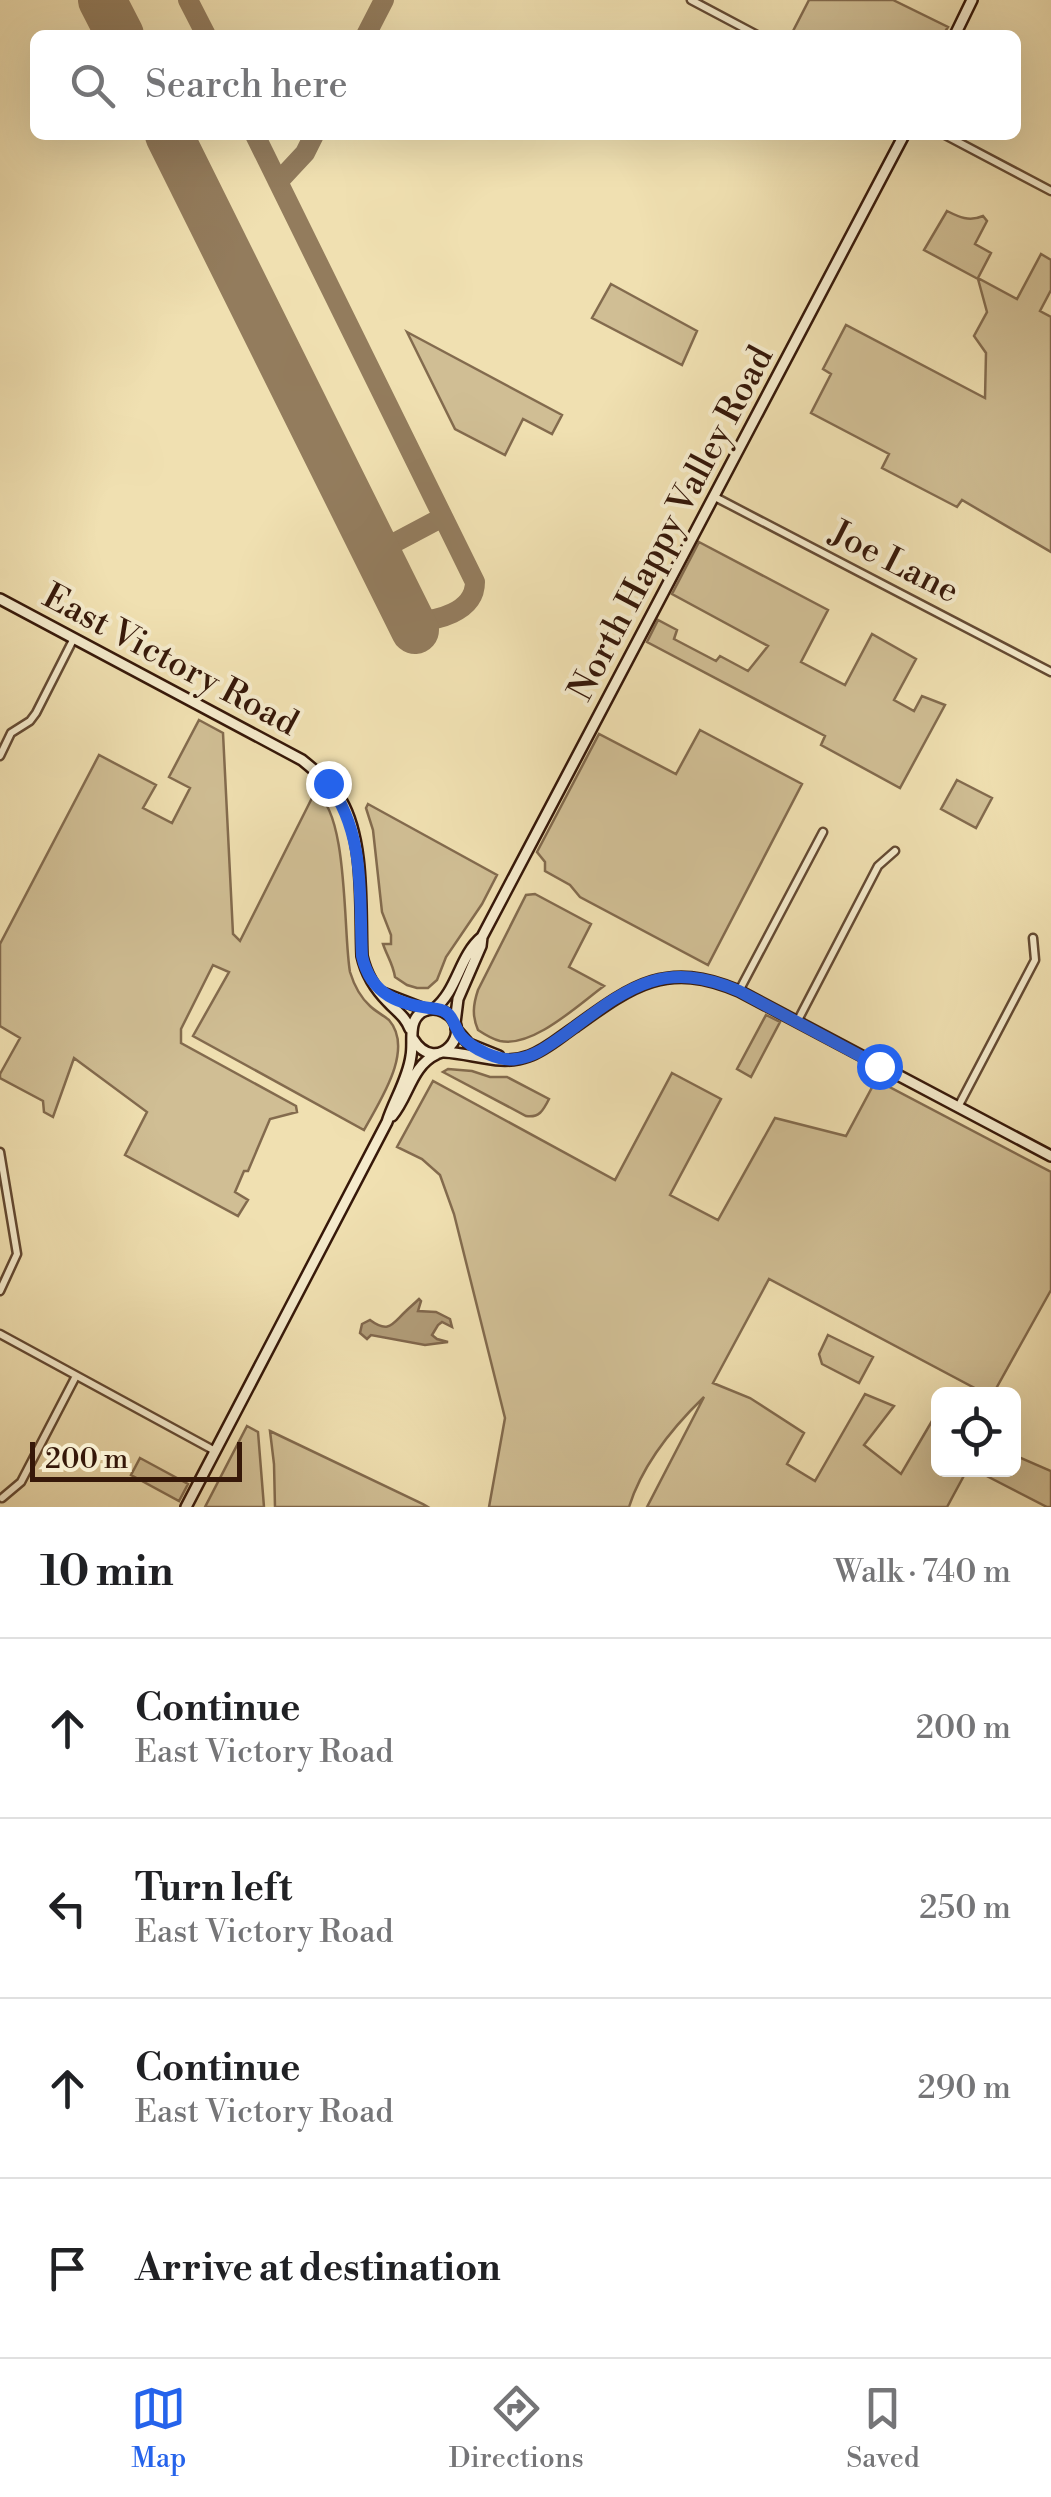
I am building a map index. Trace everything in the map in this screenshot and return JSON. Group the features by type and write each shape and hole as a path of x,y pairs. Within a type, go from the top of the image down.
{"main road":[{"path":"957,30 972,0"},
{"name":"North Happy Valley Road","path":"430,1009 450,993 468,953 482,936 901,140"},
{"name":"East Victory Road","path":"0,599 302,760 328,783 349,818 357,845 366,972 388,1003 403,1014 412,1036"},
{"name":"North Happy Valley Road","path":"455,1026 462,988 482,936"},
{"path":"412,1036 422,1050 465,1053 498,1061 530,1056 621,993 653,980 690,977 739,991 1051,1156"},
{"path":"380,992 448,1013 469,1044 506,1060"},
{"path":"186,1507 387,1122 410,1064 416,1018 430,1009"},
{"path":"387,1122 400,1107 418,1067 455,1041 455,1026"}],"street":[{"path":"691,0 748,30"},
{"path":"954,140 1051,191"},
{"name":"Joe Lane","path":"715,497 1051,672"},
{"path":"0,756 11,733 36,713 74,638"},
{"path":"739,991 823,832"},
{"path":"797,1022 878,866 895,851"},
{"path":"958,1107 1035,960 1033,938"},
{"path":"0,1152 17,1254 0,1291"},
{"path":"0,1334 215,1452"},
{"path":"2,1498 20,1482 76,1376"}],"shaded area":[{"path":"809,0 893,0 948,27 946,30 794,30"},
{"path":"947,211 969,219 983,216 987,221 975,244 991,253 978,278 1017,299 1041,254 1051,260 1051,290 1040,311 1051,317 1051,552 962,500 957,507 882,468 889,454 811,413 831,374 823,369 846,325 985,398 986,353 974,336 987,312 978,279 924,250"},
{"path":"611,284 697,331 682,365 592,318"},
{"path":"407,332 562,415 552,434 523,419 505,455 455,429"},
{"path":"699,542 828,610 801,662 845,685 872,634 916,659 894,700 914,711 922,696 945,705 900,788 821,745 825,736 647,642 658,620 677,630 674,639 716,661 720,656 748,671 768,646 672,594"},
{"path":"199,720 223,733 233,934 240,941 315,792 326,804 339,848 350,972 366,1002 389,1020 398,1046 392,1076 364,1130 193,1036 229,972 213,965 181,1029 181,1043 296,1106 297,1112 270,1119 235,1192 248,1200 238,1216 125,1155 147,1112 74,1058 53,1117 44,1112 43,1101 0,1078 20,1038 0,1026 0,944 99,755 156,785 143,808 172,823 190,788 169,777"},
{"path":"700,730 802,784 708,965 580,897 570,885 545,871 545,862 537,852 599,734 676,774"},
{"path":"957,780 992,798 976,828 941,809"},
{"path":"368,804 497,875 446,957 437,980 428,988 407,985 395,977 383,944 391,944 391,935 382,912"},
{"path":"535,894 591,924 569,967 604,986 541,1032 500,1041 478,1030 475,1001 526,895"},
{"path":"766,1015 780,1022 751,1077 737,1069"},
{"path":"448,1069 507,1077 549,1099 540,1113 526,1116 443,1072"},
{"path":"672,1073 721,1099 670,1195 718,1220 775,1118 846,1136 876,1080 1051,1172 1051,1290 997,1387 973,1387 769,1279 713,1383 750,1398 804,1433 787,1464 815,1481 865,1394 894,1406 864,1445 901,1474 931,1423 931,1477 963,1477 947,1507 647,1507 704,1397 660,1448 629,1507 489,1507 505,1418 454,1214 440,1175 422,1159 397,1147 433,1081 615,1180"},
{"path":"419,1299 418,1311 436,1312 450,1319 452,1327 442,1322 432,1335 448,1342 425,1345 371,1335 367,1339 360,1333 362,1324 370,1320 390,1326"},
{"path":"828,1335 873,1357 859,1383 822,1364 819,1354"},
{"path":"247,1426 258,1432 264,1507 205,1507"},
{"path":"270,1431 428,1507 275,1507"},
{"path":"140,1458 188,1484 179,1501 131,1475"},
{"path":"1021,1458 1051,1471 1051,1507 989,1477 1021,1477"}],"taxiway":[{"path":"188,0 203,30"},
{"path":"369,30 384,0"},
{"path":"257,140 475,582 469,601 461,608 432,620 411,621"},
{"path":"278,182 305,153 312,140"},
{"path":"377,552 443,517"}],"runway":[{"path":"102,0 117,30"},
{"path":"171,140 415,630"}],"route":[{"path":"328,783 349,818 357,845 362,956 372,984 404,1003 448,1013 462,1037 478,1049 506,1060 530,1056 621,993 653,980 690,977 739,991 879,1066"}]}
